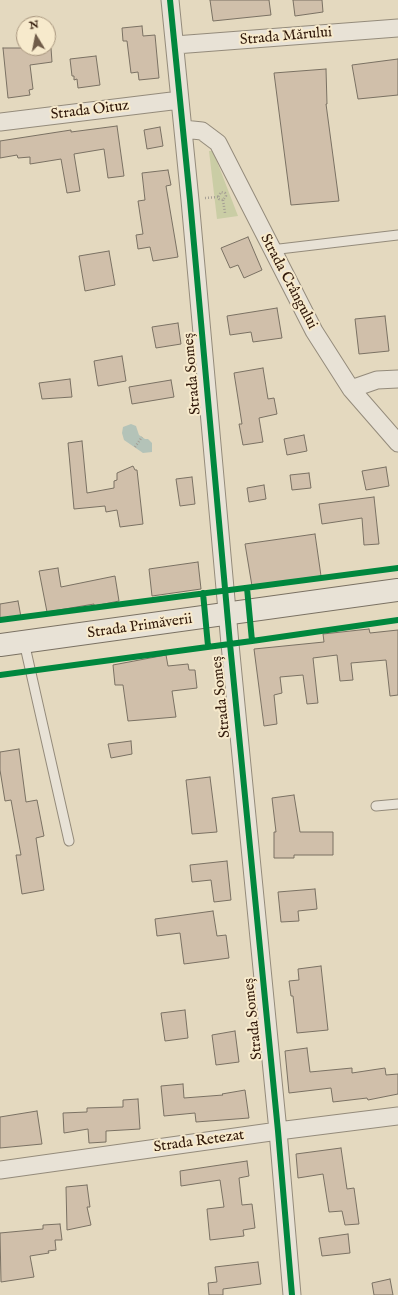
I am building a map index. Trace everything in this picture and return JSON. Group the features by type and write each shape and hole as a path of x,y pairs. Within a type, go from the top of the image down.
{"street":[{"name":"Strada Someș","path":"170,0 278,1131 292,1295"},
{"name":"Strada Mărului","path":"175,46 398,28"},
{"name":"Strada Oituz","path":"0,122 180,100"},
{"name":"Strada Crângului","path":"183,129 202,131 218,143 271,250 314,331 351,389 398,443"},
{"path":"351,389 377,380 398,379"},
{"name":"Strada Primăverii","path":"0,645 228,615 398,590"},
{"name":"Strada Retezat","path":"0,1170 278,1131 398,1116"}],"lane":[{"path":"271,250 398,235"},
{"path":"24,642 69,841"},
{"path":"376,806 398,804"}],"path":[{"path":"223,200 225,213"},
{"path":"135,447 142,437"}],"green space":[{"path":"209,151 213,151 238,216 217,219"}],"shaded area":[{"path":"131,424 136,426 139,435 145,439 148,439 152,443 152,452 143,453 124,440 122,433 123,427"}],"building":[{"path":"210,0 269,0 271,15 213,21"},
{"path":"293,0 322,0 323,12 295,16"},
{"path":"142,26 143,36 155,35 159,78 139,80 138,72 131,73 127,41 123,41 122,28"},
{"path":"3,48 16,48 16,56 52,56 52,62 30,65 33,89 29,90 30,95 8,98"},
{"path":"96,56 100,85 78,88 77,79 74,80 74,76 72,76 70,59"},
{"path":"398,59 398,95 358,99 352,65"},
{"path":"326,69 326,104 339,201 291,205 274,73"},
{"path":"117,126 124,176 108,178 104,149 74,154 80,191 67,193 61,159 30,164 30,157 18,158 17,155 0,158 0,141 71,130 71,132"},
{"path":"160,127 163,146 147,149 144,130"},
{"path":"168,170 171,185 166,186 178,257 153,261 150,247 138,249 136,235 143,234 138,201 145,200 142,173"},
{"path":"248,237 262,270 244,278 238,265 230,268 221,248"},
{"path":"109,251 115,285 85,291 79,256"},
{"path":"277,308 282,338 253,342 251,332 230,335 227,316"},
{"path":"385,316 389,351 359,354 355,319"},
{"path":"178,323 181,344 156,348 152,327"},
{"path":"122,356 126,381 98,386 94,361"},
{"path":"263,368 268,399 274,398 277,414 259,418 263,442 243,445 239,424 242,424 234,373"},
{"path":"70,379 72,397 42,399 39,383"},
{"path":"171,380 174,397 132,404 129,387"},
{"path":"304,435 307,451 287,455 284,439"},
{"path":"82,441 87,493 114,488 114,481 117,480 117,473 133,466 135,470 137,470 143,524 120,527 117,510 106,512 105,506 74,509 68,443"},
{"path":"386,467 389,486 366,490 362,471"},
{"path":"309,473 311,488 292,490 290,475"},
{"path":"192,477 195,504 180,506 176,479"},
{"path":"264,485 266,499 249,502 247,488"},
{"path":"374,497 379,544 364,545 362,518 322,524 319,504"},
{"path":"315,534 321,576 252,586 245,544"},
{"path":"198,562 201,589 152,596 149,569"},
{"path":"58,568 61,587 115,576 119,601 47,612 39,571"},
{"path":"18,601 21,617 0,621 0,604"},
{"path":"369,629 370,633 398,630 398,695 390,696 386,660 351,663 353,680 340,681 337,655 313,658 318,703 307,704 303,675 280,677 282,693 274,695 277,724 264,726 254,649 324,642 323,634"},
{"path":"166,655 168,666 188,664 189,670 195,670 197,688 172,691 176,717 128,721 123,685 115,685 113,665"},
{"path":"131,741 132,754 111,758 108,744"},
{"path":"19,749 26,802 37,800 44,836 36,838 44,890 22,894 16,855 21,855 11,800 5,801 0,770 0,752"},
{"path":"210,777 217,832 192,834 186,780"},
{"path":"294,795 300,832 333,832 333,855 294,855 294,858 274,858 274,832 276,832 272,798"},
{"path":"227,861 231,900 214,902 211,880 192,882 190,865"},
{"path":"315,889 317,909 298,911 299,921 281,922 278,892"},
{"path":"213,911 217,936 226,935 229,958 184,964 180,933 157,936 155,919"},
{"path":"321,966 328,1030 297,1033 293,996 291,996 289,981 299,980 298,969"},
{"path":"185,1010 188,1038 165,1041 161,1013"},
{"path":"235,1031 239,1062 216,1065 212,1035"},
{"path":"307,1048 310,1072 352,1068 352,1073 385,1068 386,1075 398,1074 398,1094 368,1100 367,1098 333,1102 331,1088 289,1093 285,1051"},
{"path":"183,1084 184,1098 223,1095 222,1094 245,1090 249,1118 196,1122 195,1113 164,1116 161,1086"},
{"path":"138,1099 140,1129 106,1131 106,1142 89,1143 88,1129 64,1133 63,1113 87,1112 87,1108 123,1107 123,1100"},
{"path":"37,1111 42,1144 0,1148 0,1117"},
{"path":"341,1148 347,1189 354,1188 359,1224 345,1225 342,1211 329,1212 323,1174 298,1178 296,1154"},
{"path":"247,1161 249,1176 239,1178 242,1205 252,1204 255,1228 243,1230 244,1236 210,1240 207,1209 224,1207 220,1180 181,1186 180,1171"},
{"path":"87,1185 90,1207 87,1207 91,1225 67,1230 66,1187"},
{"path":"60,1224 62,1240 55,1240 56,1250 48,1251 49,1253 30,1256 34,1277 1,1282 0,1233 43,1229 43,1225"},
{"path":"348,1234 350,1253 322,1256 319,1238"},
{"path":"258,1262 261,1284 223,1289 223,1295 209,1295 208,1283 217,1282 215,1267"},
{"path":"390,1279 393,1295 374,1295 372,1283"}],"cycle path":[{"path":"170,0 190,200 230,644 278,1131 292,1295"},
{"path":"0,620 398,568"},
{"path":"247,588 252,641"},
{"path":"203,593 208,646"},
{"path":"0,675 398,620"}]}
